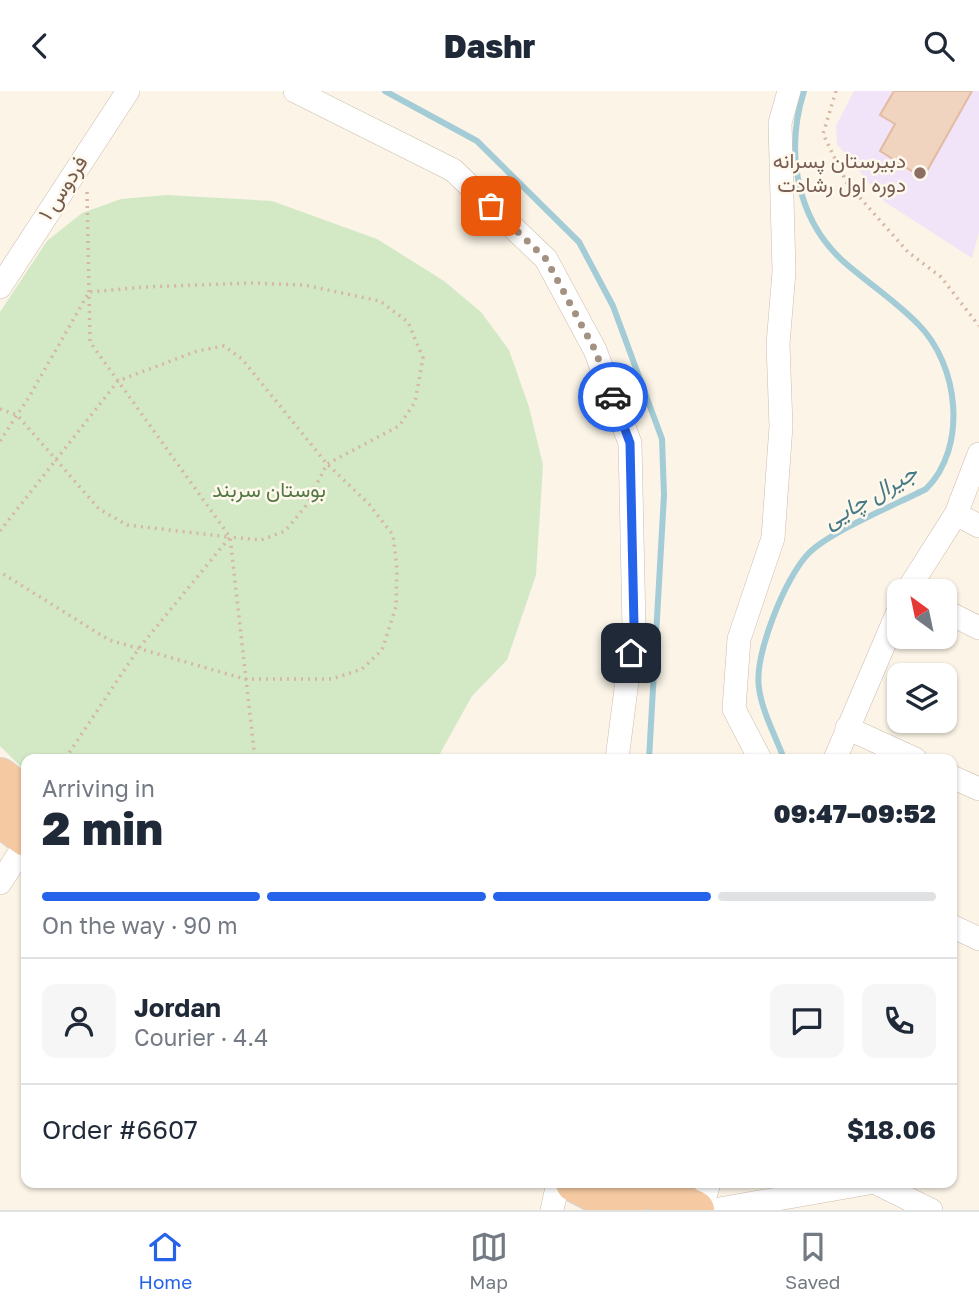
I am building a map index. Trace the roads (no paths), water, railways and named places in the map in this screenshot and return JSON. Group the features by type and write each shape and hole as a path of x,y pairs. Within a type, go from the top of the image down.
{"highway":[{"path":"0,777 21,793"},
{"path":"0,817 21,833"},
{"path":"585,1188 627,1210"},
{"path":"649,1188 695,1210"}],"street":[{"name":"فردوس ۱","path":"0,287 128,91"},
{"path":"295,91 453,170 546,259 595,350 630,443 634,626 618,754"},
{"path":"758,754 733,709 739,639 773,538 781,426 778,344 783,272 780,123 789,91"},
{"path":"914,579 956,514 979,454"},
{"path":"956,514 979,526"},
{"path":"957,617 979,628"},
{"path":"837,754 887,637"},
{"path":"847,728 904,754"},
{"path":"957,779 979,789"},
{"path":"0,883 21,851"},
{"path":"957,928 979,939"},
{"path":"552,1210 557,1188"},
{"path":"701,1210 708,1188"},
{"path":"714,1210 840,1188"},
{"path":"886,1188 931,1210"}],"waterway":[{"name":"جیرال چایی","path":"385,91 477,141 579,242 613,306 662,439 664,495 649,754"},
{"name":"جیرال چایی","path":"782,754 763,706 759,674 766,637 790,580 808,554 831,537 926,489 939,472 953,429 950,383 932,341 918,324 844,262 828,245 805,205 799,183 795,137 804,91"}],"place":[{"name":"دبیرستان پسرانه دوره اول رشادت","path":"920,173"}],"park label":[{"name":"بوستان سربند","path":"269,490"}]}
